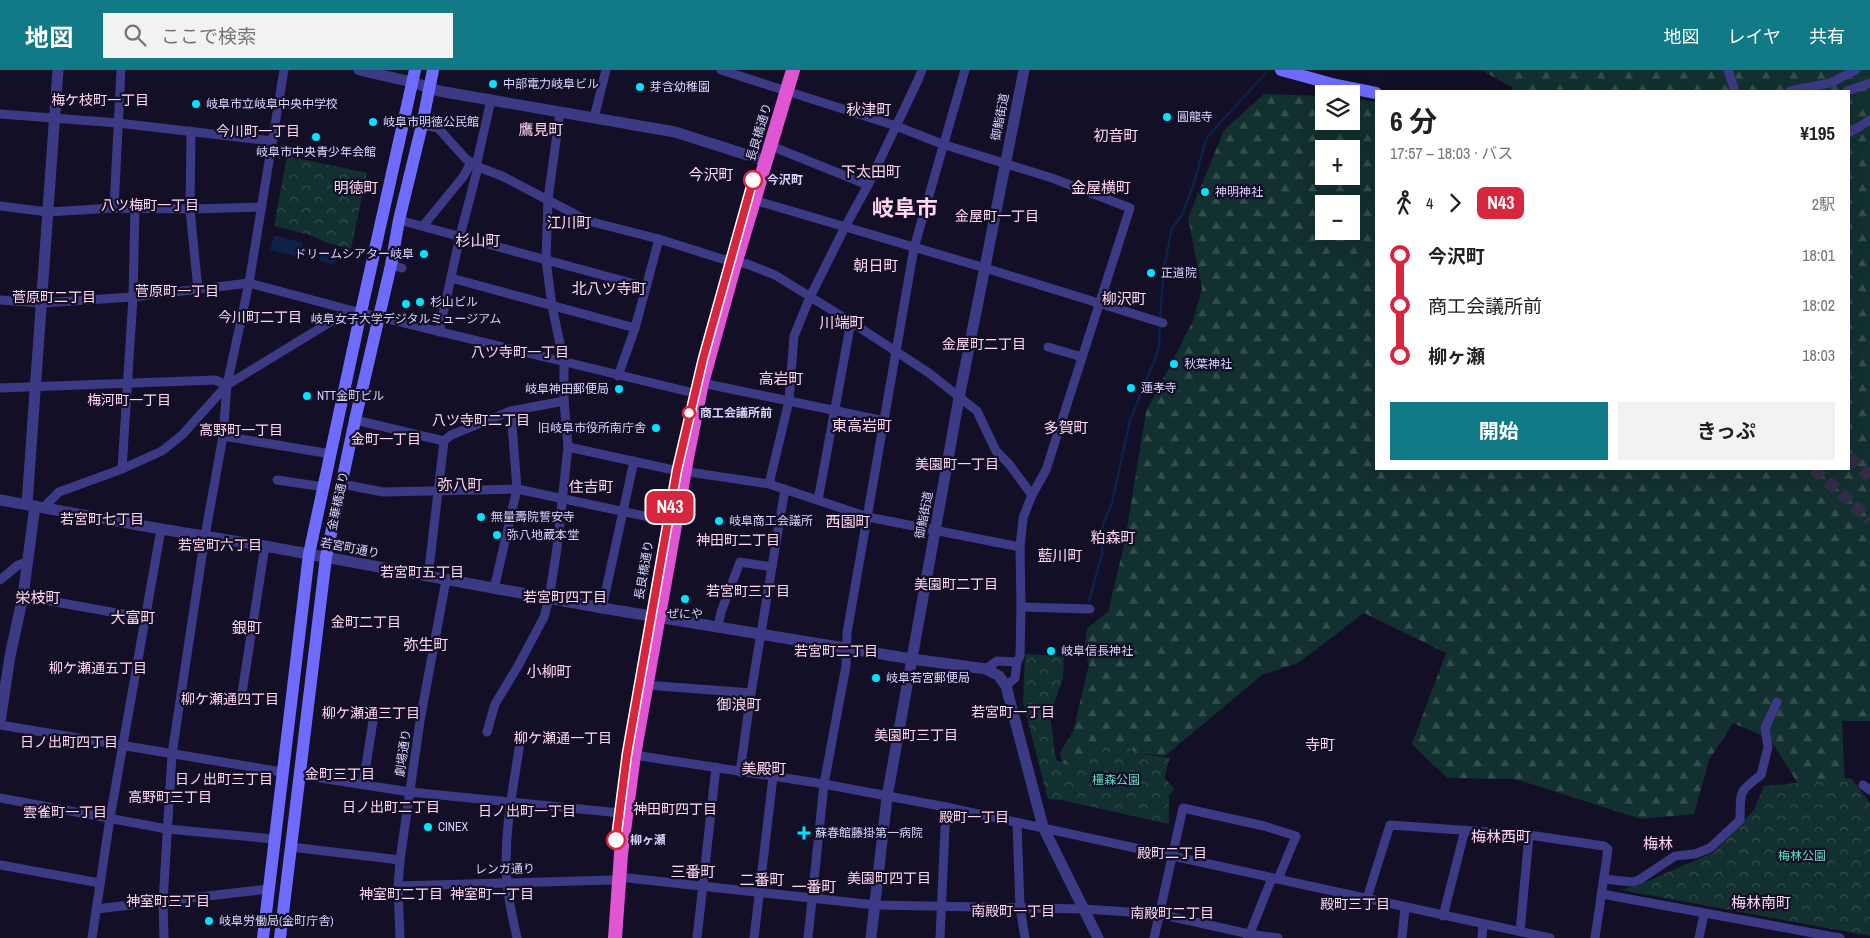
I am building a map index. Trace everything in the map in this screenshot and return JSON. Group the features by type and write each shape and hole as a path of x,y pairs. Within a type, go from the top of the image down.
{"highway":[{"name":"長良橋通り","path":"733,262 771,146 783,89 784,70"},
{"name":"長良橋通り","path":"616,938 616,878 620,813 681,470 698,388 760,158 783,89 793,70"},
{"name":"長良橋通り","path":"609,938 630,754 646,685 668,521 681,470"}],"main road":[{"name":"金華橋通り","path":"280,938 326,557 355,420 380,317 397,266 399,220 433,70"},
{"path":"1281,70 1336,85 1375,93"},
{"name":"金華橋通り","path":"263,938 309,554 324,487 356,311 414,76"}],"street":[{"path":"58,70 37,387 35,506 23,596 10,656 0,723 123,746 282,772"},
{"path":"114,208 121,70"},
{"path":"164,938 163,902 172,754 222,436 227,385 249,283 284,70"},
{"path":"359,70 414,76 429,89 675,132 760,158"},
{"path":"594,118 606,70"},
{"path":"721,70 896,126 942,144 1052,178 1130,208 1046,470 1032,495 1023,518 1020,547 1020,656 1017,662 1015,678 1006,686"},
{"path":"769,484 788,402 794,336 810,297 868,185 922,70"},
{"path":"808,938 824,784 846,666 848,633 885,421 895,352 914,248 942,144 965,70"},
{"name":"御鮨街道","path":"871,938 887,797 959,398 1024,70"},
{"path":"1728,70 1735,90"},
{"path":"1795,90 1830,83 1856,70"},
{"path":"1850,90 1870,83"},
{"path":"439,332 491,100"},
{"path":"487,732 495,704 544,617 549,599 557,548 568,447 564,401 564,363 552,306 546,260 548,199 560,112"},
{"path":"0,114 118,123 272,141"},
{"path":"1850,132 1870,120"},
{"path":"422,125 438,128 475,165 502,176 588,221 659,239 733,262 747,264 775,275 929,373 977,411 996,451 1009,464 1032,495"},
{"path":"191,131 190,209 198,290"},
{"path":"771,146 868,185"},
{"path":"423,226 475,165"},
{"path":"754,200 985,268 1099,305 1162,323"},
{"path":"0,206 48,212 114,208 190,209 262,207"},
{"path":"122,469 133,298 136,208"},
{"path":"399,220 646,288"},
{"path":"618,376 635,328 659,239"},
{"path":"451,278 635,328"},
{"path":"0,300 42,303 133,298 249,283 618,376 788,402 885,421"},
{"path":"35,506 59,492 162,452 182,435 227,385 356,311"},
{"path":"818,500 851,322"},
{"path":"1048,348 1082,358"},
{"path":"0,388 215,380 227,385"},
{"path":"428,576 444,441 450,435 511,411 564,401"},
{"path":"494,589 517,489 511,411"},
{"path":"355,420 444,441"},
{"path":"222,436 330,454"},
{"path":"568,447 681,470 769,484 868,517 1020,547"},
{"path":"602,608 634,461"},
{"path":"277,480 324,487"},
{"path":"342,484 383,492 517,489 668,521"},
{"path":"740,772 751,693 785,489"},
{"name":"若宮町通り","path":"0,500 654,617 912,659 986,669"},
{"path":"92,938 110,818 161,530"},
{"path":"242,693 265,546"},
{"path":"1,579 18,565 27,562"},
{"path":"718,627 721,612 740,562 772,567"},
{"name":"劇場通り","path":"400,938 398,886 400,860 420,721 446,580"},
{"path":"23,596 144,618"},
{"path":"1021,607 1090,609"},
{"path":"1017,662 997,661 986,669 1000,676 1006,686 1043,827 1098,938"},
{"path":"646,685 751,693"},
{"path":"1604,879 1632,882 1639,880 1675,856 1695,854 1710,848 1740,820 1740,794 1744,787 1762,775 1768,748 1765,728 1777,702"},
{"path":"363,784 374,715"},
{"path":"517,938 507,882 506,854 521,736"},
{"path":"630,754 824,784 946,807 1550,938"},
{"path":"697,938 716,767"},
{"path":"300,775 410,792 620,813"},
{"path":"754,938 773,777"},
{"path":"0,798 167,829 274,839"},
{"path":"940,938 946,807"},
{"path":"1154,938 1183,808 1264,826 1296,836 1248,936"},
{"path":"1017,823 1020,907 1025,938"},
{"path":"1367,898 1390,825 1529,835 1604,846 1608,849 1596,938"},
{"path":"1443,916 1465,830"},
{"path":"1520,932 1529,835"},
{"path":"291,847 400,860"},
{"path":"0,865 100,883"},
{"name":"レンガ通り","path":"398,886 616,878 702,885 875,905 1084,909 1159,914 1248,936 1278,938"},
{"path":"96,909 268,889"},
{"path":"1602,894 1840,938"},
{"path":"1402,938 1404,907"},
{"path":"1699,938 1704,914"},
{"path":"1482,938 1483,924"}],"green space":[{"path":"1481,70 1870,70 1870,721 1842,721 1845,784 1800,787 1770,739 1733,723 1709,760 1694,814 1641,819 1515,779 1447,778 1412,744 1446,653 1364,613 1298,663 1262,675 1165,756 1135,753 1125,744 1082,786 1063,771 1060,752 1073,732 1089,664 1084,652 1087,628 1108,612 1125,541 1146,412 1193,321 1202,289 1188,218 1224,130 1264,94 1315,96 1315,130 1360,130 1360,99 1375,102 1375,470 1850,470 1850,90 1512,90 1512,87"},
{"path":"287,156 367,173 351,249 327,243 310,235 274,226"},
{"name":"橿森公園","path":"1025,654 1064,656 1063,678 1050,715 1056,760 1082,771 1093,756 1110,743 1125,744 1135,753 1170,758 1164,778 1175,789 1169,795 1169,824 1061,800 1048,799 1023,702"},
{"name":"梅林公園","path":"1851,778 1870,803 1870,936 1621,890 1639,885 1714,852 1754,810 1764,786"}],"water":[{"path":"274,235 303,243 299,257 270,250"},
{"path":"321,251 337,255 335,265 319,261"}],"waterway":[{"path":"1160,319 1164,267 1172,228 1182,215 1208,136 1265,74"},
{"path":"1089,601 1102,554 1103,524 1112,503 1130,420 1159,346 1160,324"}],"tunnel":[{"path":"1850,458 1870,477"},
{"path":"1815,470 1870,520"}],"bus line":[{"name":"N43","path":"616,840 627,754 677,470 694,393 753,180"}],"place":[{"name":"中部電力岐阜ビル","path":"493,84"},
{"name":"芽含幼稚園","path":"640,87"},
{"name":"岐阜市立岐阜中央中学校","path":"196,104"},
{"name":"圓龍寺","path":"1167,117"},
{"name":"岐阜市明徳公民館","path":"373,122"},
{"name":"岐阜市中央青少年会館","path":"316,137"},
{"name":"今沢町","path":"753,180"},
{"name":"神明神社","path":"1205,192"},
{"name":"ドリームシアター岐阜","path":"424,254"},
{"name":"正道院","path":"1151,273"},
{"name":"杉山ビル","path":"420,302"},
{"name":"岐阜女子大学デジタルミュージアム","path":"406,304"},
{"name":"秋葉神社","path":"1174,364"},
{"name":"蓮孝寺","path":"1131,388"},
{"name":"岐阜神田郵便局","path":"619,389"},
{"name":"NTT金町ビル","path":"307,396"},
{"name":"商工会議所前","path":"689,413"},
{"name":"旧岐阜市役所南庁舎","path":"656,428"},
{"name":"無量壽院誓安寺","path":"481,517"},
{"name":"岐阜商工会議所","path":"719,521"},
{"name":"弥八地蔵本堂","path":"497,535"},
{"name":"ぜにや","path":"685,599"},
{"name":"岐阜信長神社","path":"1051,651"},
{"name":"岐阜若宮郵便局","path":"876,678"},
{"name":"CINEX","path":"428,827"},
{"name":"蘇春館藤掛第一病院","path":"804,833"},
{"name":"柳ヶ瀬","path":"616,840"},
{"name":"岐阜労働局(金町庁舎)","path":"209,921"}],"district":[{"name":"梅ケ枝町一丁目","path":"100,100"},
{"name":"秋津町","path":"869,109"},
{"name":"鷹見町","path":"541,129"},
{"name":"今川町一丁目","path":"258,131"},
{"name":"初音町","path":"1116,135"},
{"name":"下太田町","path":"871,171"},
{"name":"今沢町","path":"711,174"},
{"name":"明徳町","path":"356,187"},
{"name":"金屋横町","path":"1101,187"},
{"name":"八ツ梅町一丁目","path":"150,205"},
{"name":"岐阜市","path":"905,208"},
{"name":"金屋町一丁目","path":"997,216"},
{"name":"江川町","path":"569,222"},
{"name":"杉山町","path":"478,240"},
{"name":"朝日町","path":"876,265"},
{"name":"北八ツ寺町","path":"609,288"},
{"name":"菅原町一丁目","path":"177,291"},
{"name":"菅原町二丁目","path":"54,297"},
{"name":"柳沢町","path":"1124,298"},
{"name":"今川町二丁目","path":"260,317"},
{"name":"川端町","path":"842,322"},
{"name":"金屋町二丁目","path":"984,344"},
{"name":"八ツ寺町一丁目","path":"520,352"},
{"name":"高岩町","path":"781,378"},
{"name":"梅河町一丁目","path":"129,400"},
{"name":"八ツ寺町二丁目","path":"481,420"},
{"name":"東高岩町","path":"862,425"},
{"name":"多賀町","path":"1066,427"},
{"name":"高野町一丁目","path":"241,430"},
{"name":"金町一丁目","path":"386,439"},
{"name":"美園町一丁目","path":"957,464"},
{"name":"弥八町","path":"460,484"},
{"name":"住吉町","path":"591,486"},
{"name":"若宮町七丁目","path":"102,519"},
{"name":"西園町","path":"848,521"},
{"name":"粕森町","path":"1113,537"},
{"name":"神田町二丁目","path":"738,540"},
{"name":"若宮町六丁目","path":"220,545"},
{"name":"藍川町","path":"1060,555"},
{"name":"若宮町五丁目","path":"422,572"},
{"name":"美園町二丁目","path":"956,584"},
{"name":"若宮町三丁目","path":"748,591"},
{"name":"栄枝町","path":"38,597"},
{"name":"若宮町四丁目","path":"565,597"},
{"name":"大富町","path":"133,617"},
{"name":"金町二丁目","path":"366,622"},
{"name":"銀町","path":"247,627"},
{"name":"弥生町","path":"426,644"},
{"name":"若宮町二丁目","path":"836,651"},
{"name":"柳ケ瀬通五丁目","path":"98,668"},
{"name":"小柳町","path":"549,671"},
{"name":"柳ケ瀬通四丁目","path":"230,699"},
{"name":"御浪町","path":"739,704"},
{"name":"若宮町一丁目","path":"1013,712"},
{"name":"柳ケ瀬通三丁目","path":"371,713"},
{"name":"美園町三丁目","path":"916,735"},
{"name":"柳ケ瀬通一丁目","path":"563,738"},
{"name":"日ノ出町四丁目","path":"69,742"},
{"name":"寺町","path":"1320,744"},
{"name":"美殿町","path":"764,768"},
{"name":"金町三丁目","path":"340,774"},
{"name":"日ノ出町三丁目","path":"224,779"},
{"name":"高野町三丁目","path":"170,797"},
{"name":"日ノ出町二丁目","path":"391,807"},
{"name":"神田町四丁目","path":"675,809"},
{"name":"日ノ出町一丁目","path":"527,811"},
{"name":"雲雀町一丁目","path":"65,812"},
{"name":"殿町一丁目","path":"974,817"},
{"name":"梅林西町","path":"1501,836"},
{"name":"梅林","path":"1658,843"},
{"name":"殿町二丁目","path":"1172,853"},
{"name":"三番町","path":"693,871"},
{"name":"美園町四丁目","path":"889,878"},
{"name":"二番町","path":"762,879"},
{"name":"一番町","path":"814,886"},
{"name":"神室町二丁目","path":"401,894"},
{"name":"神室町一丁目","path":"492,894"},
{"name":"神室町三丁目","path":"168,901"},
{"name":"梅林南町","path":"1761,902"},
{"name":"殿町三丁目","path":"1355,904"},
{"name":"南殿町一丁目","path":"1013,911"},
{"name":"南殿町二丁目","path":"1172,913"}]}
